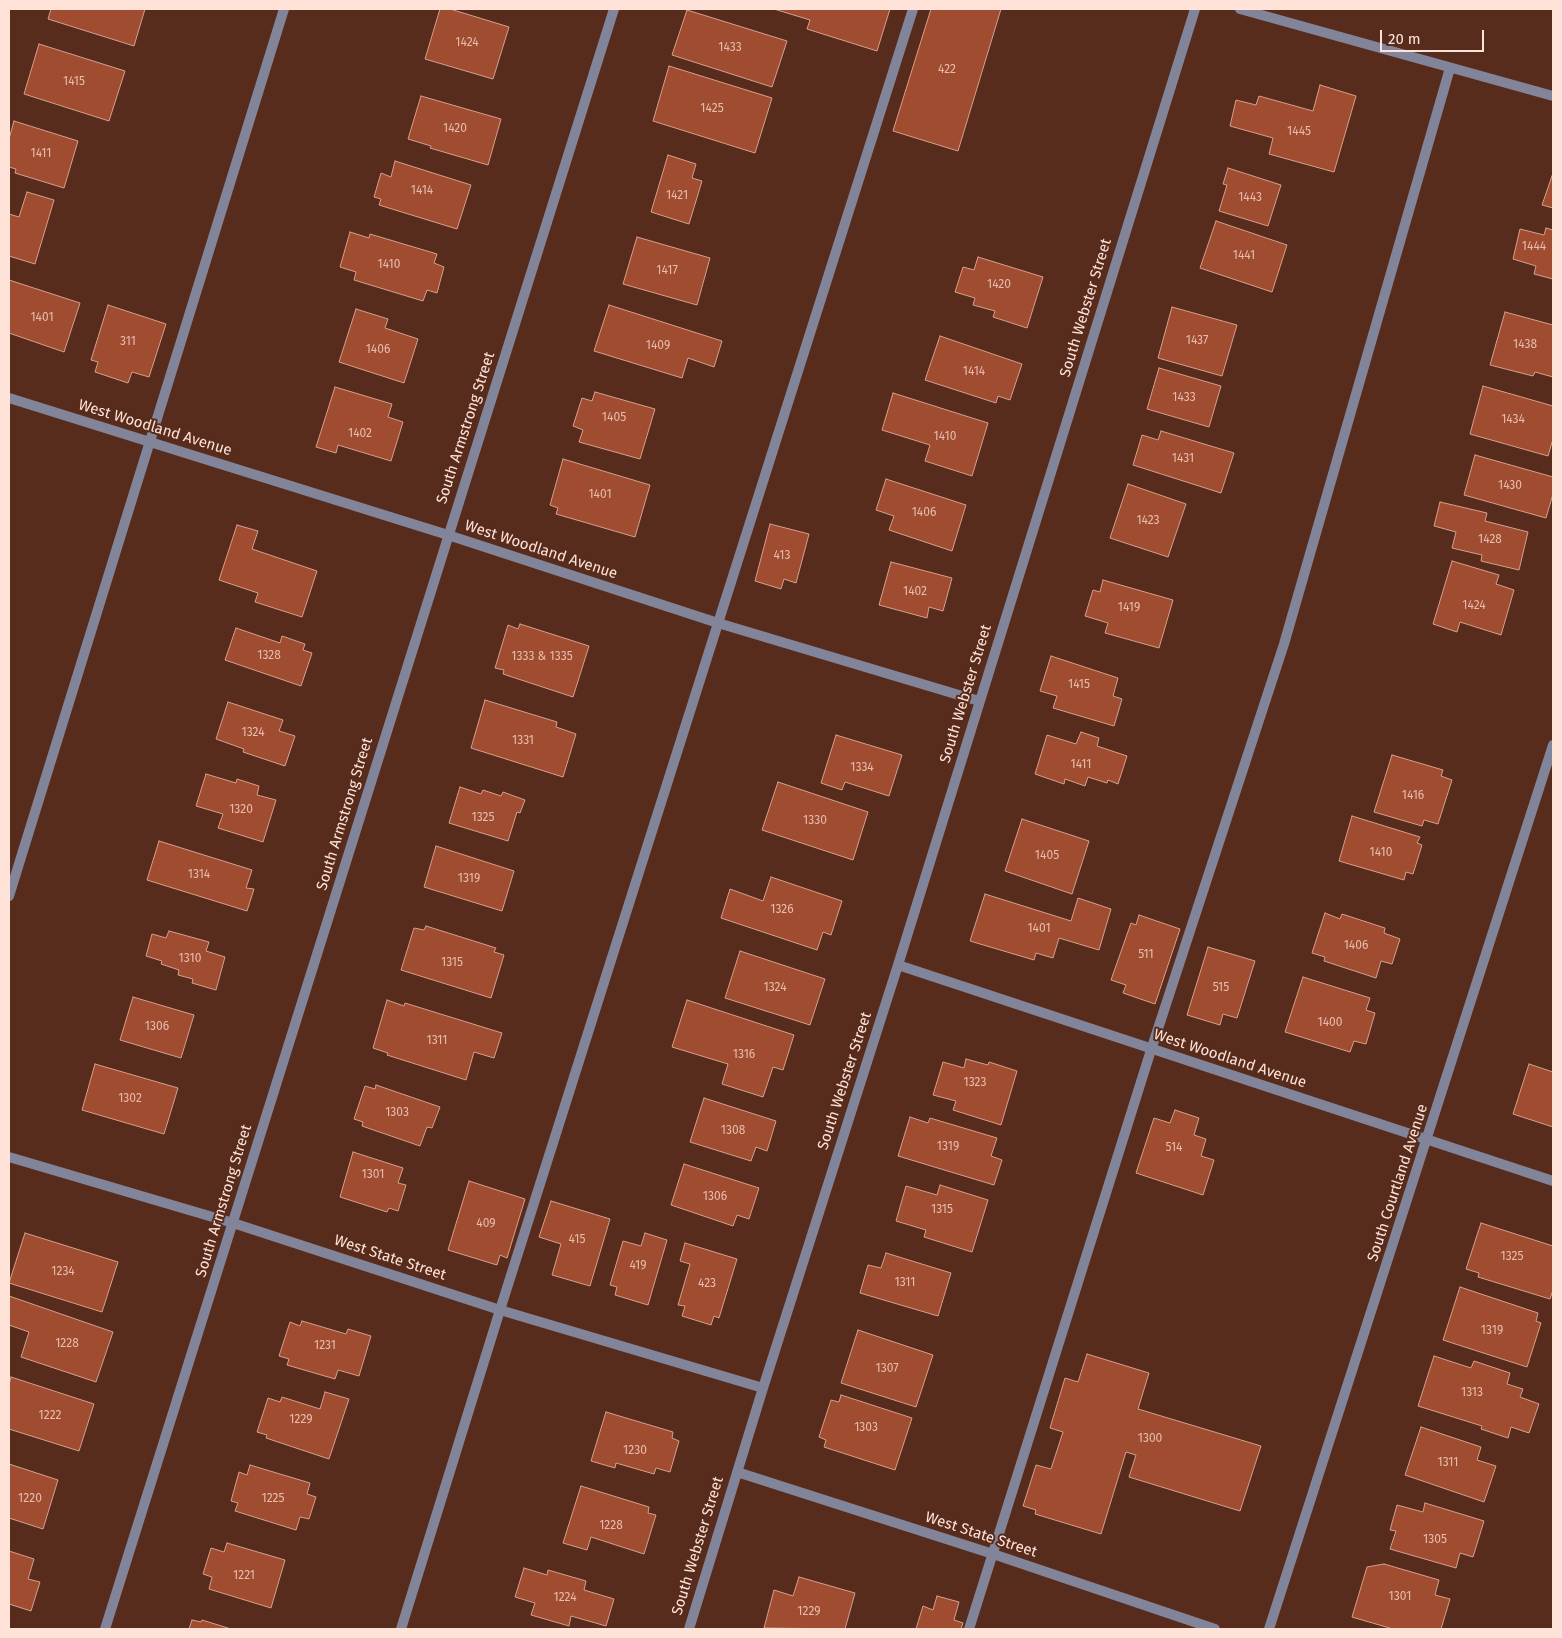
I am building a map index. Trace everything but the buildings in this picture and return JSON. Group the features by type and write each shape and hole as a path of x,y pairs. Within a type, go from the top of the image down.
{"street":[{"path":"9,896 148,442 284,9"},
{"name":"South Armstrong Street","path":"105,1629 614,9"},
{"path":"402,1629 500,1310 913,9"},
{"name":"South Webster Street","path":"689,1629 763,1388 898,966 1194,9"},
{"path":"1240,9 1553,96"},
{"path":"969,1629 1151,1050 1284,644 1450,68"},
{"name":"West Woodland Avenue","path":"9,398 448,535 718,623 980,701"},
{"name":"South Courtland Avenue","path":"1269,1629 1428,1141 1552,751"},
{"name":"West Woodland Avenue","path":"898,966 1151,1050 1305,1098 1428,1141 1553,1181"},
{"name":"West State Street","path":"9,1156 233,1223 500,1310 763,1388"},
{"name":"West State Street","path":"737,1472 993,1554 1215,1629"}]}
